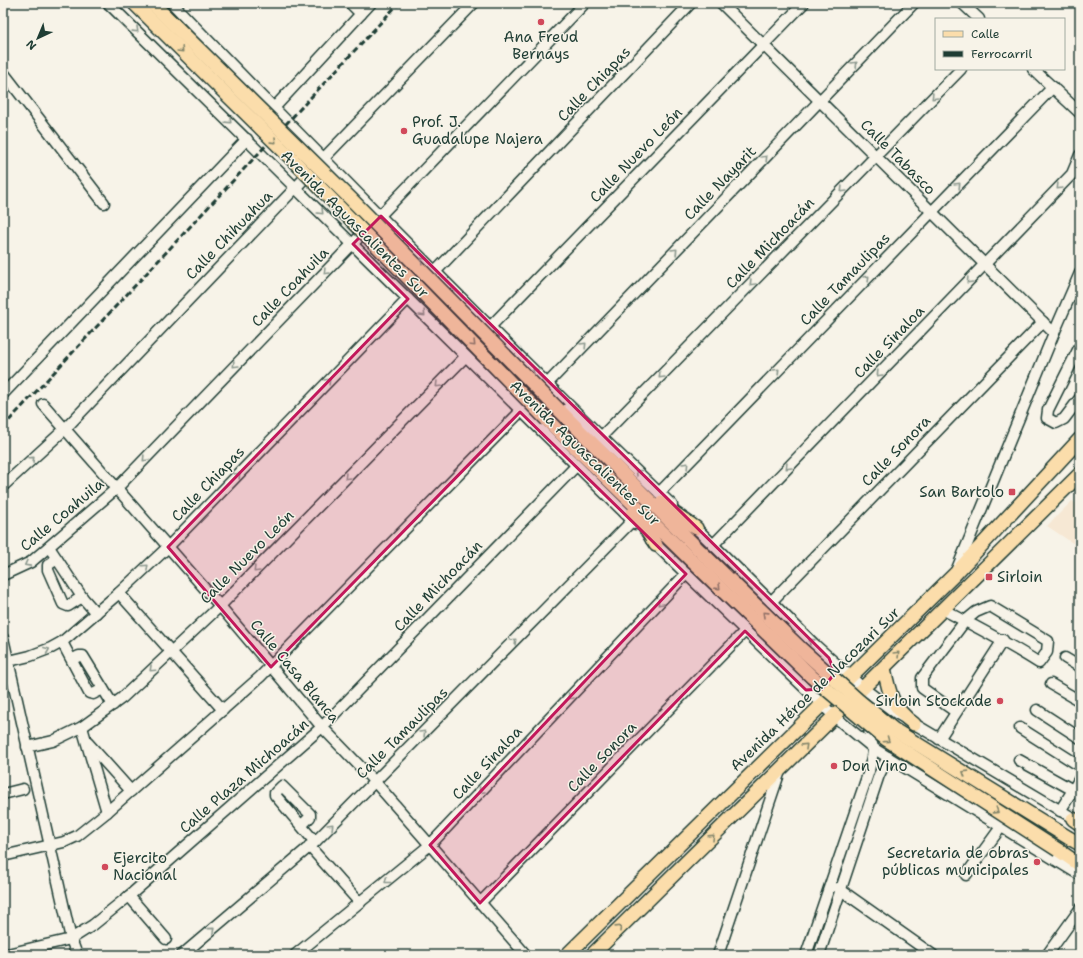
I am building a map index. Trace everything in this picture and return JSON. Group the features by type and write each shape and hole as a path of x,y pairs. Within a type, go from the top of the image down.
{"main road":[{"name":"Avenida Aguascalientes Sur","path":"134,3 290,157 547,420 812,677 886,739 1080,865"},
{"name":"Avenida Aguascalientes Sur","path":"152,3 350,198 635,488 800,648 858,701 887,724 1075,841"},
{"name":"Avenida Héroe de Nacozari Sur","path":"567,955 955,574 1080,438"},
{"path":"592,955 835,717 942,609 1077,481"},
{"path":"635,488 653,495 674,513 696,528"},
{"path":"623,495 630,512 644,526 656,545"},
{"path":"884,668 892,700 901,714 914,724"}],"street":[{"name":"Avenida Aguascalientes Sur","path":"108,3 296,187 520,412 835,717 873,748 1080,875"},
{"name":"Avenida Aguascalientes Sur","path":"172,3 272,109 323,158 490,327 601,437 850,677 896,713 1078,822"},
{"path":"350,3 361,14"},
{"path":"272,109 371,3"},
{"name":"Calle Chihuahua","path":"3,486 65,429 323,158 474,3"},
{"name":"Calle Coahuila","path":"3,575 31,562 117,488 585,3"},
{"name":"Calle Chiapas","path":"435,272 691,3"},
{"name":"Calle Tabasco","path":"721,3 1054,333"},
{"name":"Calle Nuevo León","path":"490,327 804,3"},
{"name":"Calle Nayarit","path":"548,383 914,3"},
{"path":"962,3 978,18"},
{"path":"195,88 224,58"},
{"name":"Calle Michoacán","path":"601,437 960,70"},
{"path":"1034,70 1080,113"},
{"path":"3,72 104,203"},
{"name":"Calle Tamaulipas","path":"659,493 1053,87"},
{"path":"3,394 247,139"},
{"name":"Calle Sinaloa","path":"713,545 1072,174 1080,155"},
{"path":"955,574 1080,273"},
{"name":"Calle Chiapas","path":"10,661 30,656 62,642 119,593 168,547 408,299"},
{"name":"Calle Sonora","path":"771,602 1043,322"},
{"path":"1080,346 1048,410 1047,418 1056,423 1064,419 1080,398"},
{"name":"Calle Nuevo León","path":"27,746 53,741 82,727 113,705 220,606 465,357"},
{"name":"Calle Casa Blanca","path":"43,404 220,606 322,727 375,782 526,955"},
{"path":"3,856 50,846 77,836 107,812 260,677 520,412"},
{"name":"Calle Michoacán","path":"322,727 576,466"},
{"name":"Calle Tamaulipas","path":"182,955 312,844 632,521"},
{"path":"49,547 82,597 96,613"},
{"path":"57,559 47,567 63,604 68,606 82,597"},
{"name":"Calle Sinaloa","path":"295,955 430,845 686,574"},
{"path":"119,593 223,710"},
{"path":"942,609 965,621 1003,640 1039,663 1047,652 1048,641 990,606 976,612 965,621 922,678 922,688 956,712"},
{"name":"Calle Sonora","path":"480,903 745,631"},
{"path":"3,638 10,661 27,746 71,939 77,955"},
{"path":"939,739 1003,640"},
{"path":"62,642 72,660 79,656 83,656 113,705"},
{"path":"806,690 817,691 822,689 832,680 835,673 830,658"},
{"path":"1065,658 1080,667"},
{"path":"1051,684 1080,701"},
{"path":"1037,710 1080,738"},
{"path":"806,955 869,771 873,748 869,737 870,727 878,716 886,712 896,713"},
{"path":"82,727 107,812"},
{"name":"Calle Plaza Michoacán","path":"3,955 71,939 93,925 130,896 322,727"},
{"path":"1020,728 1080,766"},
{"path":"86,740 131,791"},
{"path":"819,955 842,891 880,775 888,757"},
{"path":"1019,760 1073,790"},
{"path":"718,955 780,770"},
{"path":"266,776 278,790 284,787 310,814 310,817 302,825 312,844 360,903"},
{"path":"1060,811 1080,778"},
{"path":"3,794 23,788"},
{"path":"966,875 1001,827"},
{"path":"830,882 933,955"},
{"path":"130,896 166,939"},
{"path":"1047,955 1080,909"}],"highlighted area":[{"path":"381,216 829,658 835,673 822,689 806,690 745,631 480,903 430,845 686,574 520,412 271,667 168,547 408,299 353,244"}],"shaded area":[{"path":"1072,501 1080,506 1080,548 1047,526"}],"railway":[{"path":"3,427 399,3"}],"place":[{"name":"Ana Freud Bernays","path":"541,22"},
{"name":"Prof. J. Guadalupe Najera","path":"404,131"},
{"name":"San Bartolo","path":"1012,492"},
{"name":"Sirloin","path":"989,577"},
{"name":"Sirloin Stockade","path":"1000,701"},
{"name":"Don Vino","path":"834,766"},
{"name":"Secretaria de obras públicas municipales","path":"1037,862"},
{"name":"Ejercito Nacional","path":"105,867"}]}
